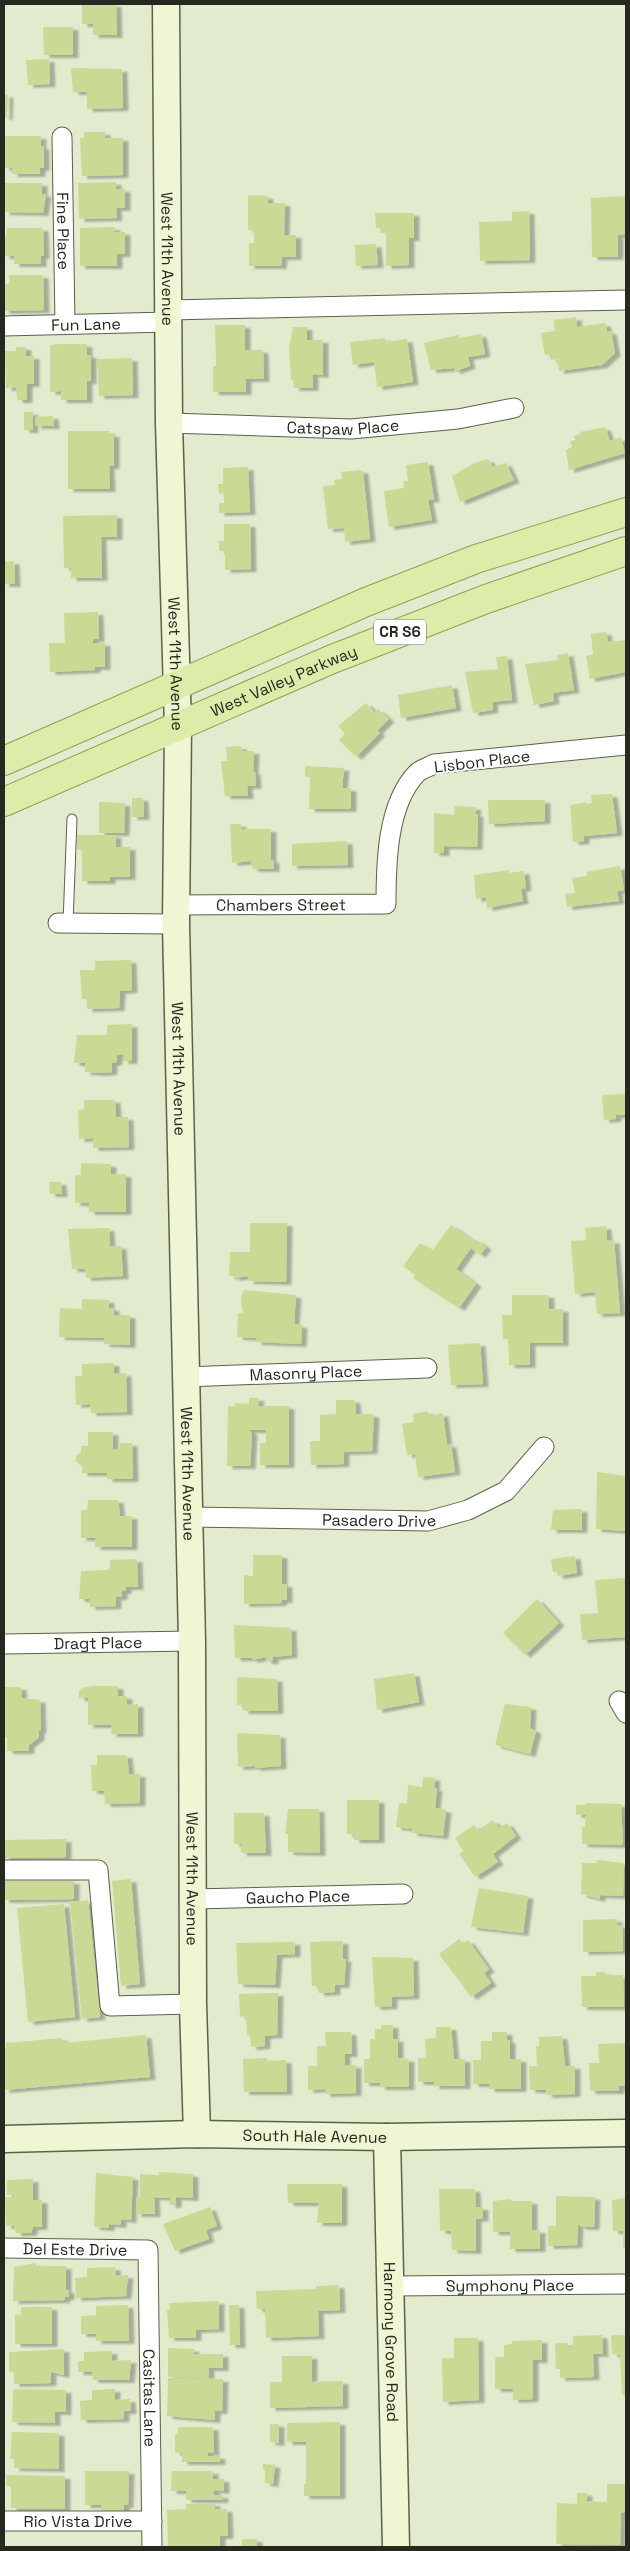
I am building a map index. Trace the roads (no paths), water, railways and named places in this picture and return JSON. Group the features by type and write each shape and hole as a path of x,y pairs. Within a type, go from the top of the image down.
{"main road":[{"name":"CR S6","path":"4,761 366,602 476,559 626,512"},
{"name":"West Valley Parkway","path":"4,802 330,660 486,599 626,551"}],"street":[{"name":"West 11th Avenue","path":"166,4 169,423 178,726 176,915 192,1641 193,2004 197,2134"},
{"name":"Fine Place","path":"62,138 65,324"},
{"name":"Fun Lane","path":"4,326 65,324 169,316 626,300"},
{"name":"Catspaw Place","path":"169,423 351,429 458,419 514,408"},
{"name":"Lisbon Place","path":"386,904 386,866 398,802 418,772 434,764 626,745"},
{"name":"Chambers Street","path":"63,923 386,904"},
{"name":"Masonry Place","path":"185,1377 426,1368"},
{"name":"Pasadero Drive","path":"189,1517 428,1521 468,1510 506,1491 544,1447"},
{"name":"Dragt Place","path":"4,1644 192,1641"},
{"path":"4,1870 98,1870 110,2006 193,2004"},
{"name":"Gaucho Place","path":"193,1899 403,1894"},
{"name":"South Hale Avenue","path":"4,2139 197,2134 387,2137 626,2133"},
{"name":"Harmony Grove Road","path":"387,2137 398,2546"},
{"name":"Del Este Drive","path":"4,2248 148,2250"},
{"name":"Casitas Lane","path":"148,2250 152,2547"},
{"name":"Symphony Place","path":"392,2286 626,2284"},
{"name":"Rio Vista Drive","path":"4,2521 152,2521"}],"lane":[{"path":"63,923 72,819"}]}
